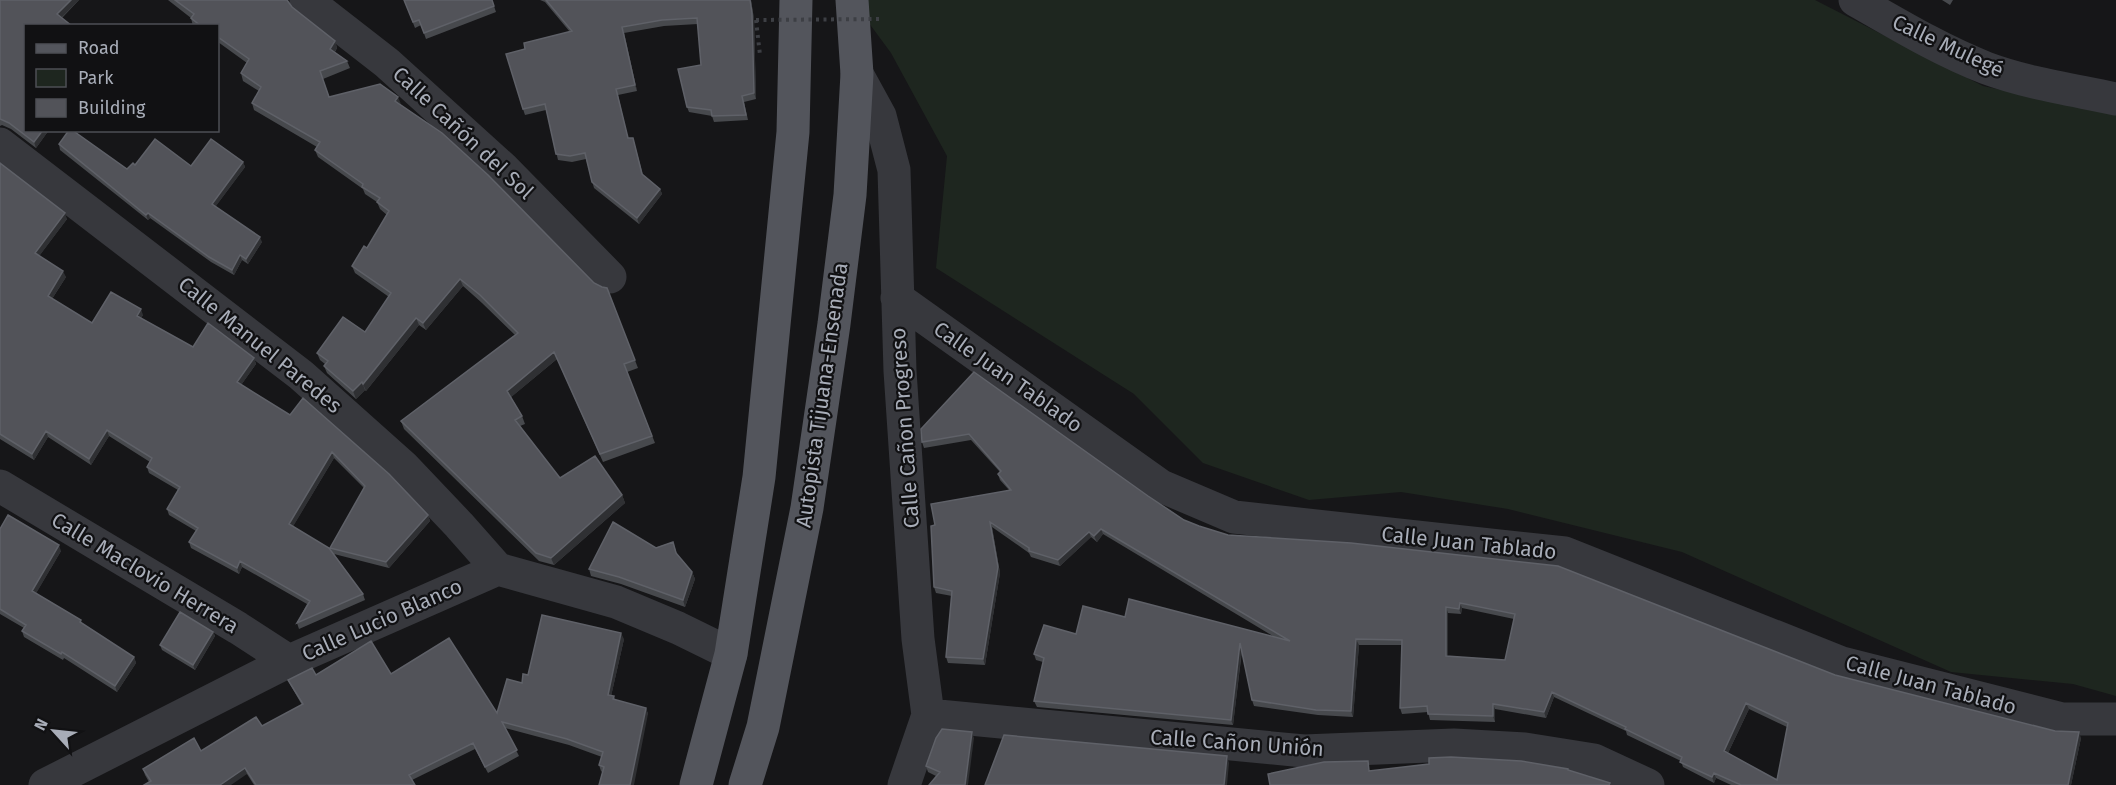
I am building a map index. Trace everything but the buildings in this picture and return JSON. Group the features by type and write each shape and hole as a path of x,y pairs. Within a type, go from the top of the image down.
{"main road":[{"path":"696,785 731,654 759,477 793,132 796,0"},
{"name":"Autopista Tijuana-Ensenada","path":"746,785 763,727 807,508 834,324 849,207 857,74 852,0"}],"street":[{"name":"Calle Cañón del Sol","path":"306,0 387,63 496,161 610,277"},
{"name":"Calle Mulegé","path":"1855,0 1930,43 1988,68 2049,85 2116,99"},
{"name":"Calle Cañon Progreso","path":"857,74 880,116 894,170 900,371 918,639 928,715 904,785"},
{"name":"Calle Manuel Paredes","path":"0,144 302,375 404,467 498,569"},
{"name":"Calle Juan Tablado","path":"897,298 1161,486 1234,517 1565,553 1842,663 2062,719 2116,719"},
{"name":"Calle Maclovio Herrera","path":"0,486 229,622 289,661"},
{"path":"498,569 616,602 678,628 731,654"},
{"name":"Calle Lucio Blanco","path":"45,785 289,661 498,569"},
{"name":"Calle Cañon Unión","path":"928,715 1304,751 1454,745 1525,748 1594,760 1648,785"}],"path":[{"path":"756,20 880,19"}],"green space":[{"path":"852,0 1815,0 1983,86 2116,115 2116,696 2073,684 1951,672 1682,552 1508,509 1401,492 1309,500 1203,463 1134,394 936,268 947,156 891,53"}]}
